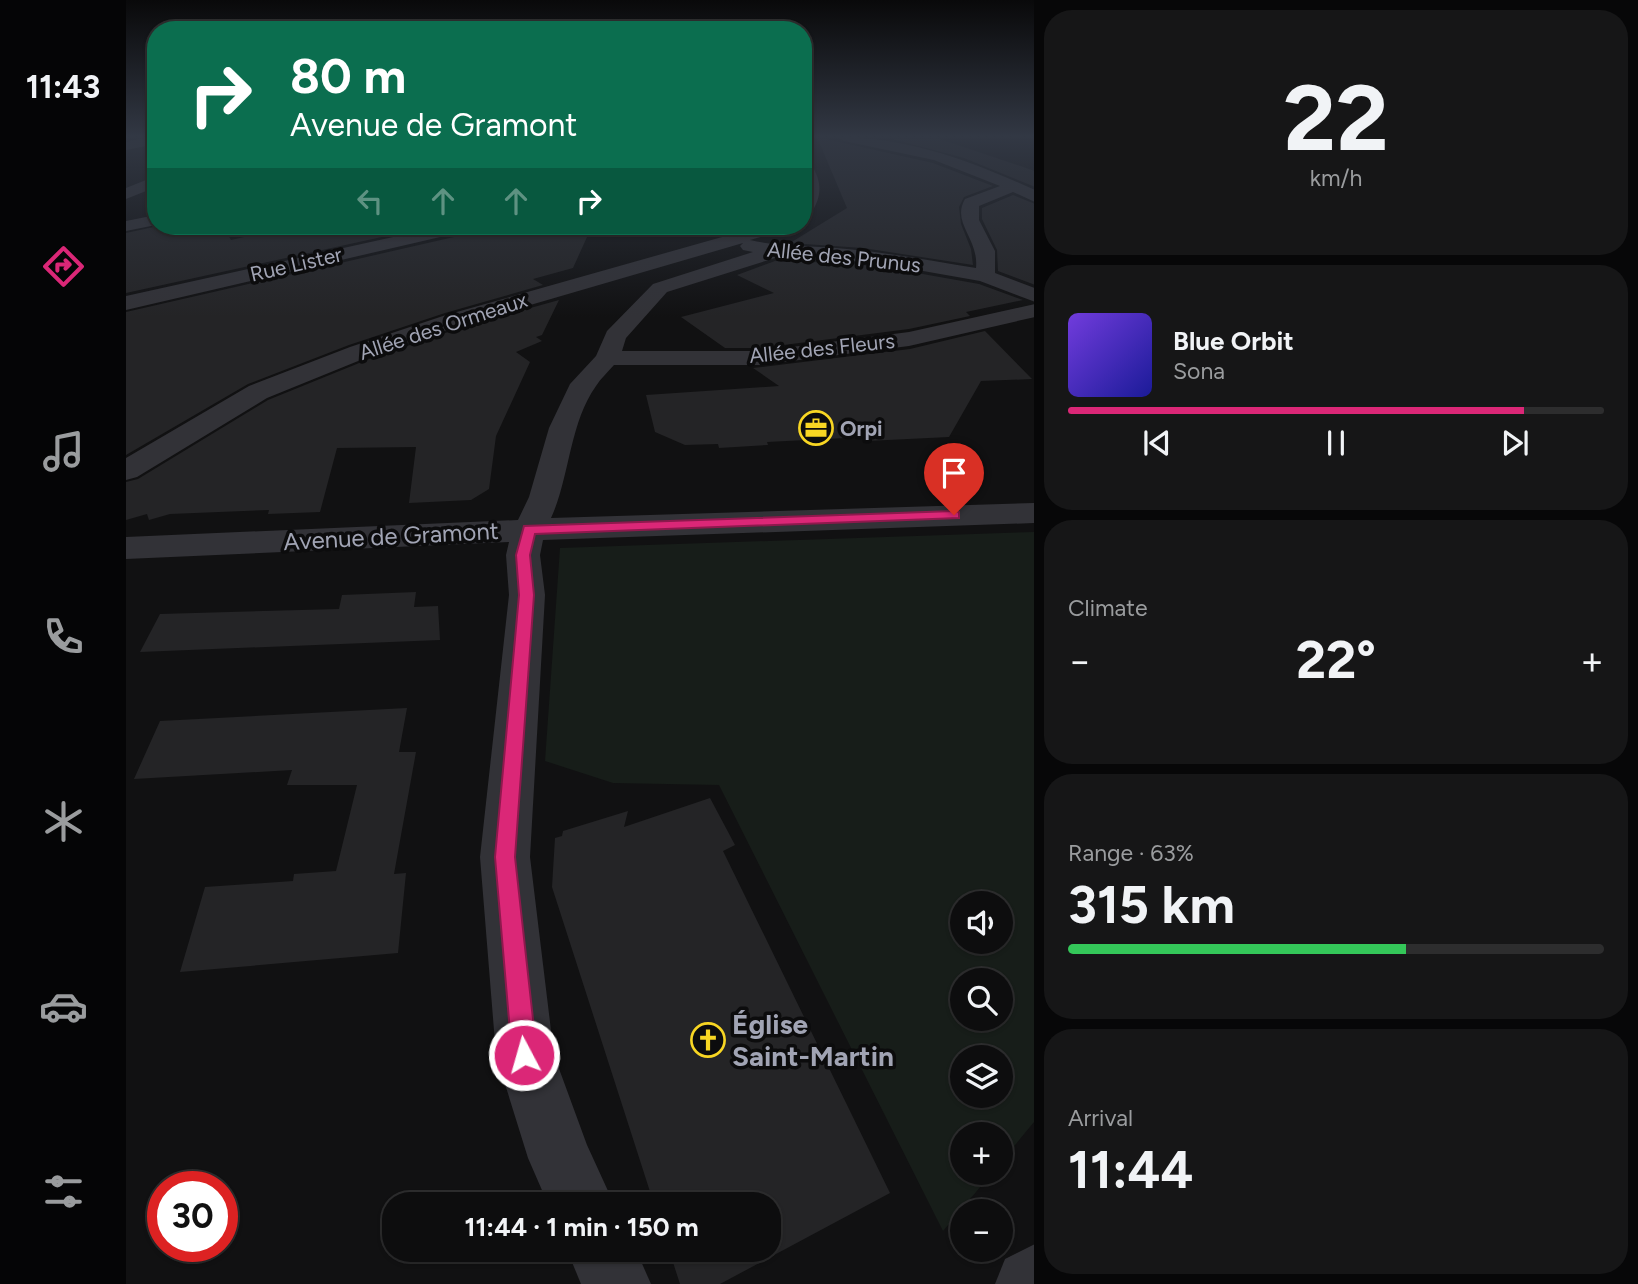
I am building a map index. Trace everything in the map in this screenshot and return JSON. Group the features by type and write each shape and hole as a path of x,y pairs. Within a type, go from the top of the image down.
{"street":[{"path":"985,276 987,256 982,240 970,226 968,213 971,203 987,197"},
{"path":"126,226 147,222"},
{"name":"Rue Lister","path":"126,303 426,235"},
{"path":"702,235 734,241"},
{"name":"Allée des Ormeaux","path":"126,471 271,387 359,352 454,320 752,235"},
{"name":"Allée des Prunus","path":"734,241 774,252 866,256 985,276 1034,296"},
{"path":"576,1192 560,1158 524,1055 505,857 527,595 523,555 529,530 545,497 564,428 583,384 607,358 615,336 660,288 774,252"},
{"path":"629,270 660,288"},
{"name":"Allée des Fleurs","path":"607,358 761,358 909,338 1034,310"},
{"name":"Avenue de Gramont","path":"126,548 529,530 1034,513"},
{"path":"606,1262 616,1284"},
{"path":"1030,1284 1034,1279"}],"shaded area":[{"path":"1034,532 1034,1122 1013,1147 1013,1122 950,1122 950,1185 982,1185 970,1199 950,1199 950,1223 943,1231 719,785 613,783 545,761 560,548"}],"building":[{"path":"842,197 964,197 959,207 961,224 971,249 973,265 863,248 790,243 803,235 812,235 812,229 847,208"},
{"path":"1008,197 1018,197 1034,204 1034,285 998,271 997,250 982,219 982,208"},
{"path":"147,228 147,235 228,235 231,240 252,235 391,235 126,293 126,233"},
{"path":"463,235 588,235 573,268 533,279 543,285 445,313 349,345 248,384 126,455 126,312"},
{"path":"775,261 843,263 889,268 979,284 1023,300 966,312 970,316 909,329 761,348 725,348 681,317 774,293 737,275"},
{"path":"559,300 542,335 536,337 542,341 516,352 530,362 496,436 489,489 471,500 409,503 416,447 337,448 320,512 268,514 269,510 170,514 149,520 147,514 126,520 126,482 138,479 268,400 369,359 463,327"},
{"path":"985,331 1032,379 981,381 949,437 867,441 865,437 767,442 768,445 719,448 718,444 685,445 655,432 646,395 779,386 753,368 910,349"},
{"path":"416,592 414,607 438,606 440,640 140,652 160,614 339,609 342,595"},
{"path":"407,708 399,752 416,752 394,874 406,873 398,953 180,972 205,887 293,881 294,874 336,871 357,785 287,785 292,770 134,779 160,721"},
{"name":"Église Saint-Martin","path":"710,798 735,845 723,851 890,1193 781,1251 781,1192 650,1192 552,887 555,838 562,836 563,831 628,811 624,827"},
{"name":"Église Saint-Martin","path":"673,1262 761,1262 720,1284 680,1284"}],"place":[{"name":"Orpi","path":"816,428"},
{"name":"Église Saint-Martin","path":"708,1040"}],"route":[{"path":"524,1055 505,857 527,595 523,555 529,530 954,515"}]}
